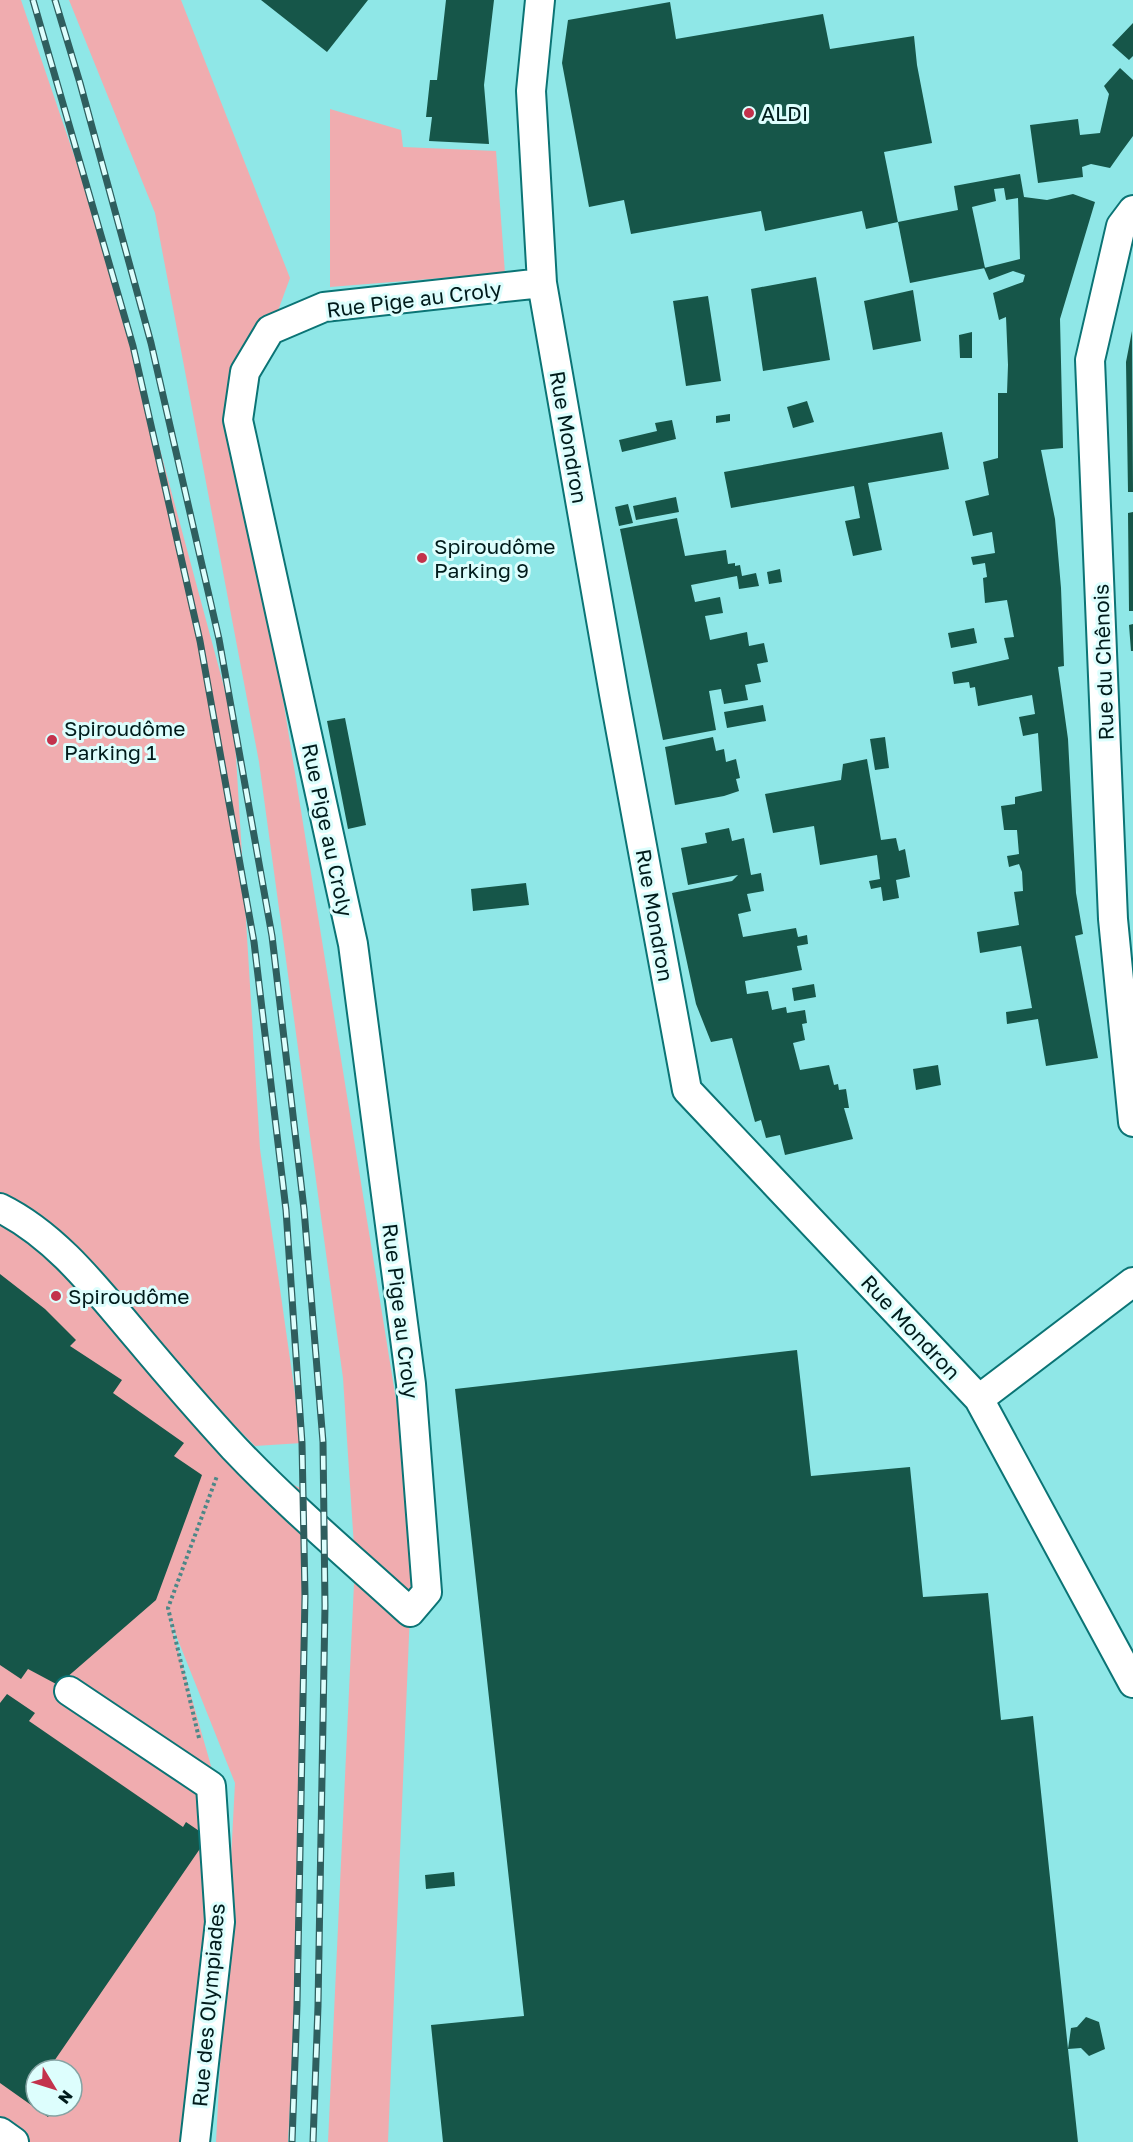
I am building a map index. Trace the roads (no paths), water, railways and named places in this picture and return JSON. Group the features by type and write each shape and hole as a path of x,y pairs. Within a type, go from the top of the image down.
{"street":[{"name":"Rue Mondron","path":"540,0 531,91 542,283 614,694 687,1090 979,1399 1133,1683"},
{"name":"Rue du Chênois","path":"1133,210 1121,226 1090,360 1113,919 1133,1122"},
{"name":"Rue Pige au Croly","path":"0,1208 45,1238 96,1287 234,1447 276,1490 410,1612 427,1592 411,1384 353,944 238,420 244,372 270,330 324,307 542,283"},
{"path":"979,1399 1133,1282"},
{"name":"Rue des Olympiades","path":"69,1691 211,1786 220,1922 195,2142"},
{"path":"0,2132 14,2142"}],"railway":[{"path":"33,0 133,346 200,641 254,942 286,1210 302,1443 305,1596 292,2142"},
{"path":"55,0 151,343 219,639 272,936 304,1209 323,1442 325,1606 318,2006 313,2142"}],"place":[{"name":"ALDI","path":"749,113"},
{"name":"Spiroudôme Parking 9","path":"422,558"},
{"name":"Spiroudôme Parking 1","path":"52,740"},
{"name":"Spiroudôme","path":"56,1296"}]}
